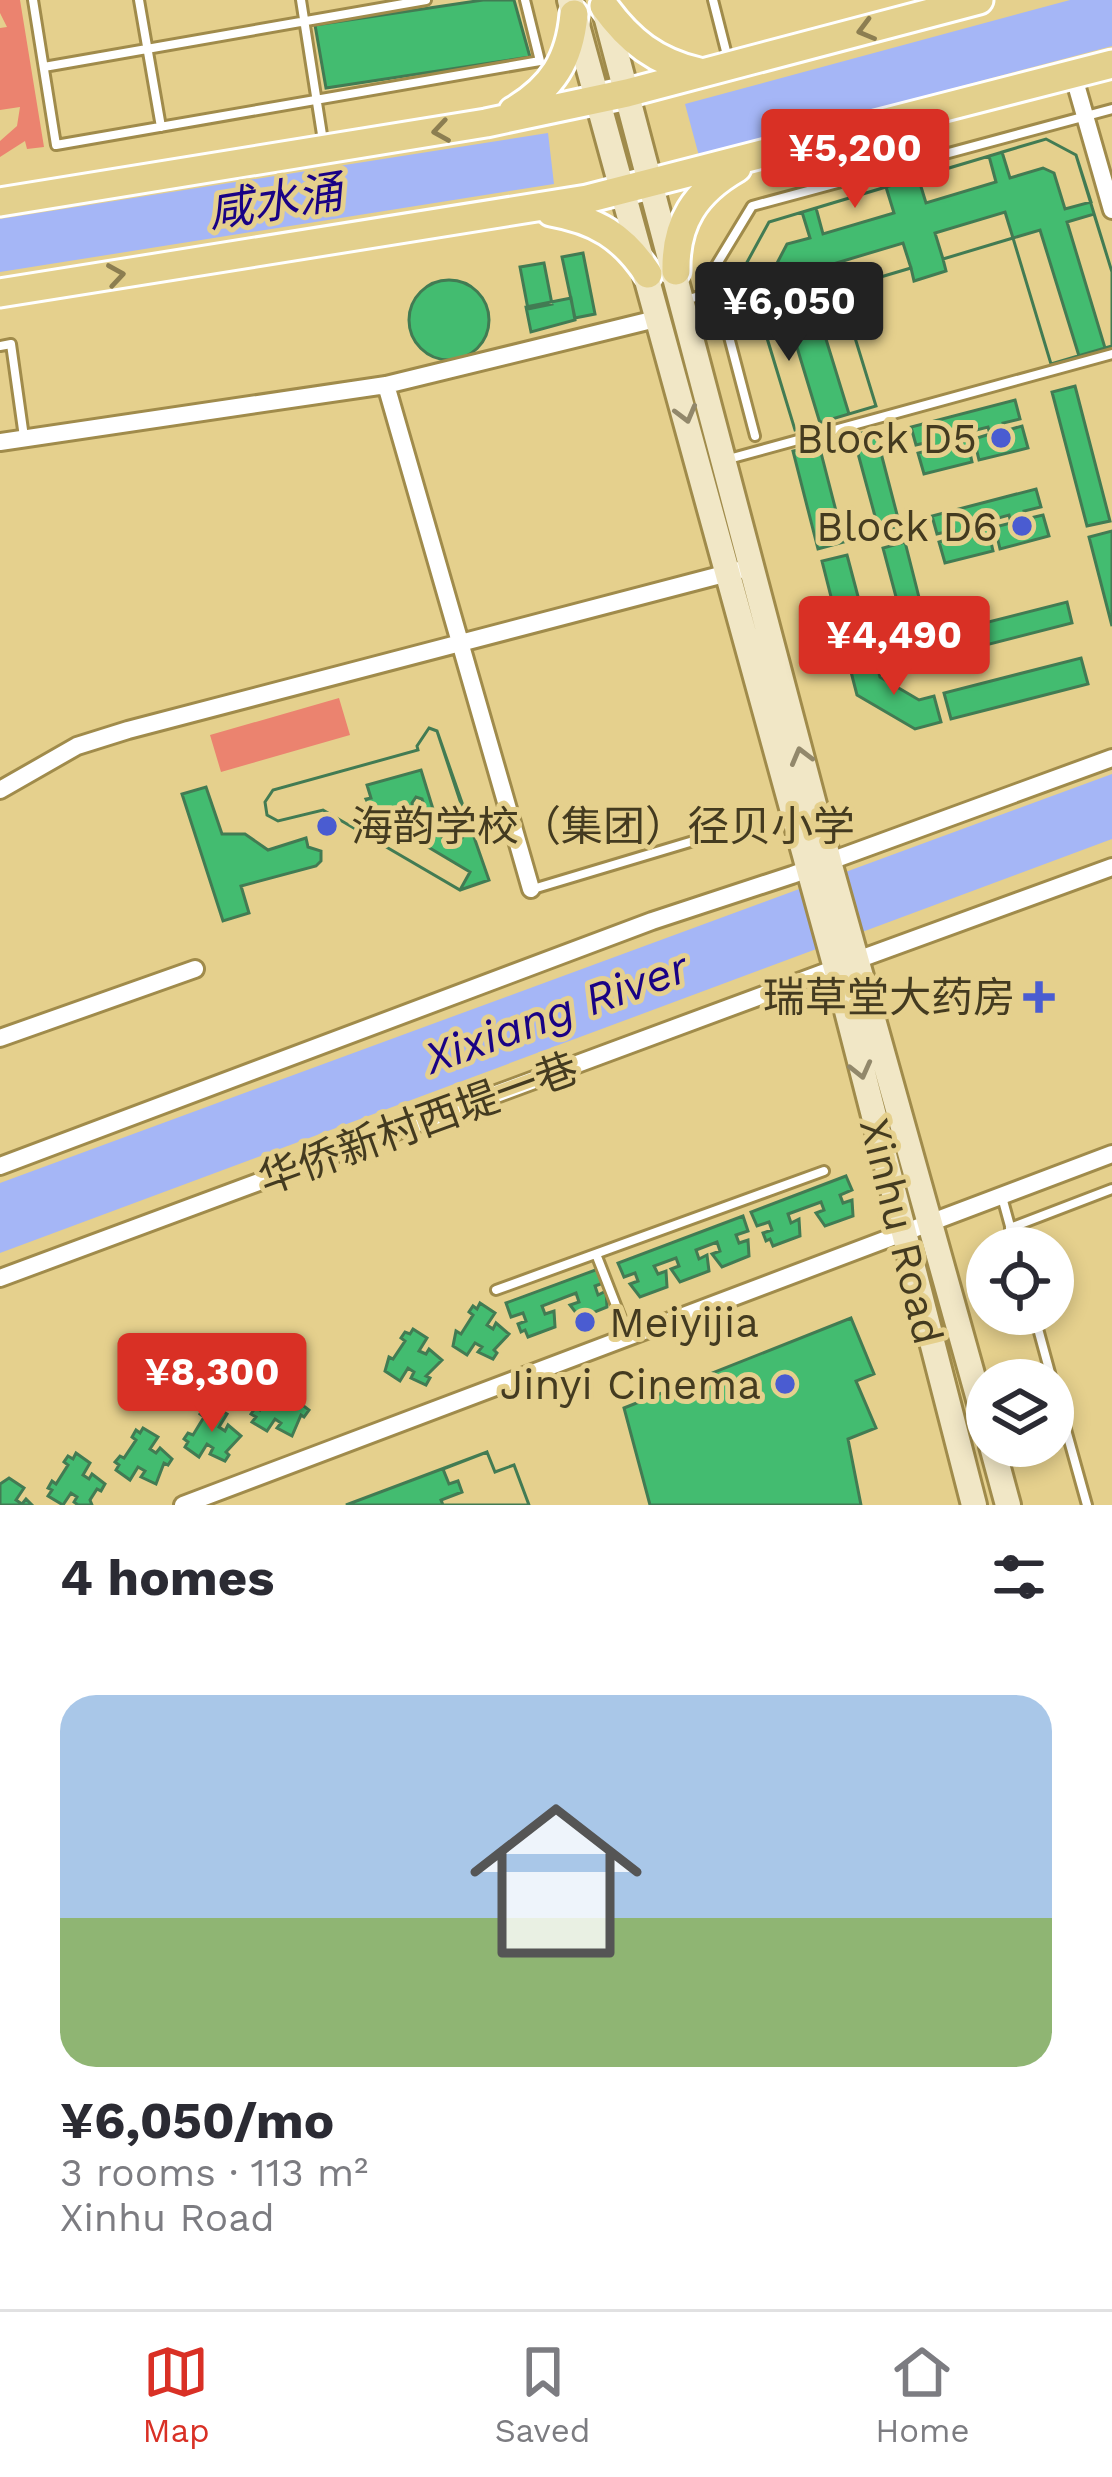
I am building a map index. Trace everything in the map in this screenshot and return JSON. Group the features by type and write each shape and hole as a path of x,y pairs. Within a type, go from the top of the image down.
{"main road":[{"path":"0,202 486,123 627,93 979,0"},
{"path":"603,3 629,39 645,51 680,68 717,70"},
{"path":"603,3 652,184 662,273 660,318 740,570 845,958"},
{"path":"572,7 622,192 662,273 684,301 724,461 740,570"},
{"path":"486,123 516,110 547,86 568,51 572,7"},
{"path":"0,293 622,192 1112,64"},
{"path":"662,273 697,197 761,155"},
{"path":"529,209 604,227 662,273"},
{"name":"Xinhu Road","path":"845,958 930,1222 968,1359"},
{"name":"Xinhu Road","path":"845,958 902,1232 974,1505"},
{"path":"998,1467 1008,1505"}],"street":[{"path":"1072,74 1112,210"},
{"path":"0,442 386,386 660,318"},
{"path":"386,386 531,889"},
{"path":"0,790 77,746 740,570"},
{"path":"0,1166 652,921 820,869 1112,758"},
{"name":"华侨新村西堤一巷","path":"0,1278 845,958 1112,868"},
{"path":"0,1038 195,968"},
{"path":"183,1505 1112,1154"}],"lane":[{"path":"32,0 56,145 540,61 525,0"},
{"path":"139,0 161,127"},
{"path":"301,0 325,149"},
{"path":"43,67 426,0"},
{"path":"715,2 717,70"},
{"path":"755,436 712,272 752,206 1112,109"},
{"path":"684,301 717,291"},
{"path":"0,346 11,344 24,439"},
{"path":"724,461 1112,354"},
{"path":"531,889 710,836"},
{"path":"496,1290 824,1171"},
{"path":"1013,1227 1112,1190"},
{"path":"1001,1195 1010,1227"},
{"path":"596,1254 628,1336"},
{"path":"1074,1458 1087,1505"}],"shaded area":[{"path":"0,0 20,0 44,147 27,149 25,141 0,157 0,141 17,126 20,107 0,110 0,28 7,27"},
{"path":"339,698 350,735 221,772 210,735"}],"water":[{"path":"1070,0 1112,0 1112,46 699,156 685,104"},
{"name":"咸水涌","path":"548,133 554,184 0,272 0,219"},
{"name":"Xixiang River","path":"1112,774 1112,839 0,1253 0,1183"}],"building":[{"path":"483,0 514,0 530,57 326,88 315,25"},
{"path":"1046,139 1076,155 1112,272 1112,346 1051,364 1013,238 943,259 946,271 914,281 911,268 840,289 876,406 795,430 745,266 769,222"},
{"path":"1046,139 1076,155 1091,202 1065,209 1054,173 1043,168 1010,178 1002,152"},
{"path":"989,156 996,182 926,203 918,177"},
{"path":"886,187 894,213 823,234 816,208"},
{"path":"802,212 810,238 787,244 774,269 779,288 754,295 745,266 769,222"},
{"path":"1005,212 1013,238 943,259 935,233"},
{"path":"1094,214 1112,272 1112,346 1105,348 1067,222"},
{"path":"1040,230 1079,356 1051,364 1013,238"},
{"path":"903,243 911,268 840,289 833,264"},
{"path":"583,253 595,314 575,318 562,257"},
{"path":"544,263 552,304 528,309 520,267"},
{"path":"449,280 477,292 489,320 477,348 449,360 421,348 409,320 421,292"},
{"path":"840,289 876,406 849,414 813,297"},
{"path":"571,298 575,320 531,332 526,307"},
{"path":"782,298 820,423 795,430 757,305"},
{"path":"1075,386 1110,521 1087,526 1052,392"},
{"name":"Block D5","path":"1015,400 1020,419 1003,423 1005,431 1022,426 1028,448 979,460 974,439 990,434 988,427 948,437 950,445 967,440 972,462 924,474 918,453 935,449 933,441 916,445 911,427"},
{"path":"875,430 900,526 879,531 853,435"},
{"path":"819,445 844,542 818,549 793,451"},
{"name":"Block D6","path":"1036,489 1041,507 1024,511 1026,519 1043,515 1049,536 1000,549 995,527 1011,523 1009,515 969,526 971,533 988,529 993,551 945,563 939,542 956,537 954,530 937,534 932,516"},
{"path":"1112,531 1112,626 1089,537"},
{"path":"905,542 929,637 908,642 883,548"},
{"path":"847,555 873,653 847,660 822,561"},
{"path":"1067,602 1072,623 935,658 929,637"},
{"path":"1081,658 1088,684 951,719 944,693"},
{"path":"876,662 880,677 919,700 934,696 941,722 915,729 857,695 850,668"},
{"path":"429,728 437,731 469,828 462,838 442,837 436,819 418,841 470,872 460,890 323,810 278,821 267,815 265,802 273,790 418,750","holes":["421,770 433,809 426,811 422,799 416,797 412,803 415,814 388,821 375,817 366,799 371,798 367,785"]},
{"path":"429,728 437,731 489,880 460,890 323,810 278,821 267,815 265,802 273,790 418,750"},
{"path":"206,787 222,834 245,834 268,850 306,838 308,847 321,851 321,861 241,886 249,913 223,921 182,794"},
{"path":"846,1176 852,1190 840,1195 843,1203 852,1200 853,1216 825,1226 816,1213 824,1210 821,1202 788,1214 791,1223 799,1219 800,1236 773,1246 770,1239 766,1241 763,1233 772,1230 769,1222 757,1226 751,1212"},
{"path":"743,1216 748,1231 736,1235 739,1243 748,1240 749,1256 722,1267 712,1254 720,1251 717,1242 696,1250 699,1259 707,1255 709,1271 680,1282 671,1269 679,1266 676,1258 654,1266 658,1274 666,1271 667,1287 640,1297 630,1284 638,1281 635,1273 624,1277 618,1263"},
{"path":"601,1268 606,1282 595,1286 598,1295 606,1291 607,1307 580,1318 570,1305 579,1302 576,1293 542,1306 545,1314 554,1311 555,1327 528,1337 518,1324 526,1321 523,1313 511,1317 506,1303"},
{"path":"480,1303 495,1313 487,1325 493,1329 496,1323 509,1334 494,1350 493,1359 478,1352 482,1347 475,1343 467,1355 453,1346 456,1331 461,1334 473,1315 469,1312"},
{"path":"851,1318 874,1374 856,1381 876,1428 848,1439 861,1505 650,1505 624,1408"},
{"path":"413,1329 427,1338 419,1351 426,1354 429,1349 442,1360 426,1376 430,1378 426,1385 411,1378 414,1372 408,1368 400,1381 385,1371 389,1357 393,1359 405,1341 401,1338 405,1332 410,1334"},
{"path":"280,1379 294,1389 286,1401 292,1405 296,1400 309,1410 301,1415 292,1436 277,1428 281,1423 275,1419 267,1431 252,1422 256,1417 251,1414 256,1407 260,1410 272,1382 276,1385"},
{"path":"212,1405 227,1414 219,1427 225,1431 228,1425 241,1436 226,1452 225,1461 210,1454 213,1448 207,1444 199,1457 185,1447 184,1439 188,1433 193,1435 204,1417 200,1414"},
{"path":"143,1428 158,1437 150,1449 156,1453 160,1448 172,1459 164,1463 156,1484 141,1477 145,1471 138,1467 130,1480 116,1470 115,1462 124,1458 136,1440 132,1437 136,1430 140,1433"},
{"path":"487,1452 495,1472 514,1465 529,1505 346,1505"},
{"path":"487,1452 495,1472 514,1465 529,1505 443,1505 441,1500 462,1492 458,1481 449,1484 443,1469"},
{"path":"76,1453 90,1463 83,1475 89,1479 92,1474 105,1484 90,1500 92,1505 78,1505 71,1493 63,1505 48,1496 52,1481 56,1484 68,1465 64,1462"},
{"path":"9,1478 24,1488 16,1500 22,1504 26,1499 32,1505 0,1505 0,1484"}],"place":[{"name":"Block D5","path":"1001,438"},
{"name":"Block D6","path":"1022,526"},
{"name":"海韵学校（集团）径贝小学","path":"327,826"},
{"name":"瑞草堂大药房","path":"1039,997"},
{"name":"Meiyijia","path":"585,1322"},
{"name":"Jinyi Cinema","path":"785,1384"}]}
